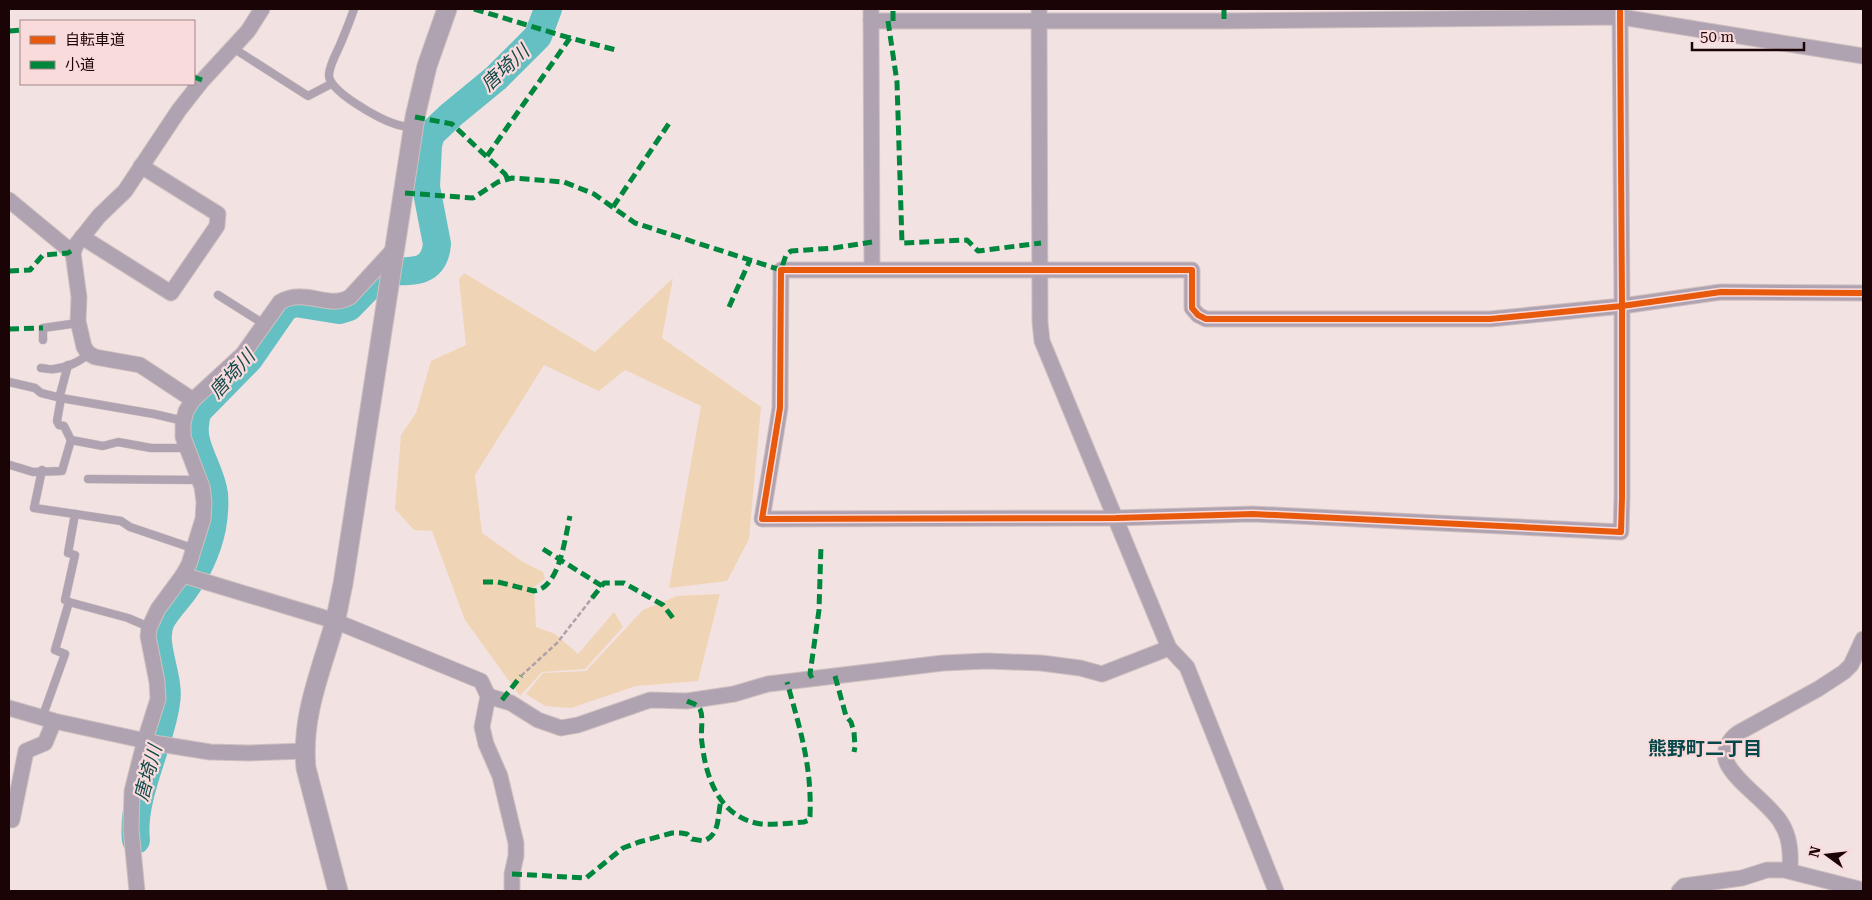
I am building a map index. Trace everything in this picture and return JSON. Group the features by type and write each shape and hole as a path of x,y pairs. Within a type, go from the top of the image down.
{"street":[{"path":"193,400 140,365 95,358 88,353 84,347 78,323 78,288 73,253 82,237 99,216 125,191 196,89 257,19 262,9"},
{"path":"338,891 306,768 305,751 311,698 335,621 343,584 389,281 426,66 447,9"},
{"path":"1620,13 1622,306 1621,532 1253,514 1116,518 762,519 780,408 781,270 872,268 1192,270 1192,308 1198,316 1206,319 1490,319 1622,306 1721,292 1863,293"},
{"path":"872,268 871,15 1620,13 1863,56"},
{"path":"1039,15 1040,322 1042,341 1169,648 1186,667 1276,891"},
{"path":"82,237 171,294 217,226 218,214 141,166"},
{"path":"9,200 73,253"},
{"path":"137,891 131,829 132,791 152,742 158,699 157,682 148,636 149,627 158,609 184,575 195,549 203,519 204,502 200,480 184,437 186,411 193,400 244,354 280,302 296,295 334,302 344,300 350,297 396,248"},
{"path":"184,575 335,621 481,681 488,696 482,727 486,744 500,776 516,843 512,891"},
{"path":"1790,870 1791,855 1784,829 1768,808 1727,764 1726,749 1731,738 1738,733 1818,689 1844,672 1851,665 1863,639"},
{"path":"488,696 512,703 538,720 561,728 578,725 650,700 687,701 734,694 768,684 943,663 1041,663 1080,668 1102,674 1169,648"},
{"path":"9,708 48,719 152,742 210,752 305,751"},
{"path":"12,820 26,751 45,743 48,719"},
{"path":"1679,891 1684,886 1742,878 1767,870 1790,870 1863,890"}],"lane":[{"path":"354,9 330,66 328,76 331,84 369,112 395,124 414,128"},
{"path":"233,48 308,96 331,84"},
{"path":"218,295 264,324"},
{"path":"43,340 43,328 78,323"},
{"path":"41,368 53,370 85,357 88,353"},
{"path":"10,465 33,472 42,470 62,471 71,440 64,426 59,425 57,421 60,395 68,365"},
{"path":"9,382 35,388 40,393 61,398 184,421"},
{"path":"71,440 103,446 118,442 151,448 188,448"},
{"path":"42,470 34,508 121,521 130,527 195,549"},
{"path":"88,479 200,480"},
{"path":"75,514 68,553 75,554 65,600 128,618 149,627"},
{"path":"48,719 65,654 55,650 69,602"}],"path":[{"path":"521,676 556,644 592,598"}],"shaded area":[{"path":"464,273 595,352 673,278 662,338 761,407 749,539 727,581 669,588 701,406 625,370 599,391 544,365 475,475 482,533 523,562 543,572 545,579 534,587 536,627 555,634 578,654 614,612 623,627 585,669 542,672 520,696 465,620 432,531 414,530 395,509 401,435 416,413 431,361 466,345 459,279"},
{"path":"720,594 698,681 636,686 571,708 545,706 526,694 543,673 586,671 643,610 677,596"}],"waterway":[{"name":"唐埼川","path":"136,840 138,806 166,703 166,682 159,650 158,630 163,617 192,578 204,554 213,524 214,494 212,483 200,453 195,433 198,411 249,359 285,307 295,303 339,310 349,307 384,271 419,270 431,262 437,244 426,187 428,145 431,134 496,78 538,36 548,9"}],"marked path":[{"path":"474,9 570,38"},
{"path":"893,9 893,21"},
{"path":"1224,9 1224,21"},
{"path":"888,21 897,82 902,243 967,240 978,251 1041,243"},
{"path":"9,31 20,30"},
{"path":"487,156 570,38 616,50"},
{"path":"195,77 202,80"},
{"path":"415,117 452,124 508,179"},
{"path":"613,207 670,122"},
{"path":"405,193 473,198 498,182 512,178 564,182 594,194 635,223 781,270 786,255 791,251 834,248 872,242"},
{"path":"9,271 30,270 43,255 68,253 71,251"},
{"path":"729,307 750,260"},
{"path":"9,329 43,328"},
{"path":"483,582 498,582 534,591 543,588 550,581 560,560 570,516"},
{"path":"812,678 810,674 819,610 821,545"},
{"path":"543,549 602,586"},
{"path":"592,598 604,583 624,583 663,605 673,618"},
{"path":"502,700 521,676"},
{"path":"835,676 846,716 851,722 854,732 854,752"},
{"path":"687,701 700,709 707,770 718,795 725,805 735,814 761,824 804,822 809,820 810,816 807,764 787,682"},
{"path":"512,874 586,878 623,848 639,842 672,833 687,834 692,839 704,841 716,829 721,801"}],"cycle path":[{"path":"1620,9 1622,306 1621,532 1253,514 1116,518 762,519 780,408 781,270 1192,270 1192,308 1198,315 1206,319 1490,319 1622,306 1721,292 1863,293"}],"district":[{"name":"熊野町二丁目","path":"1705,748"}]}
